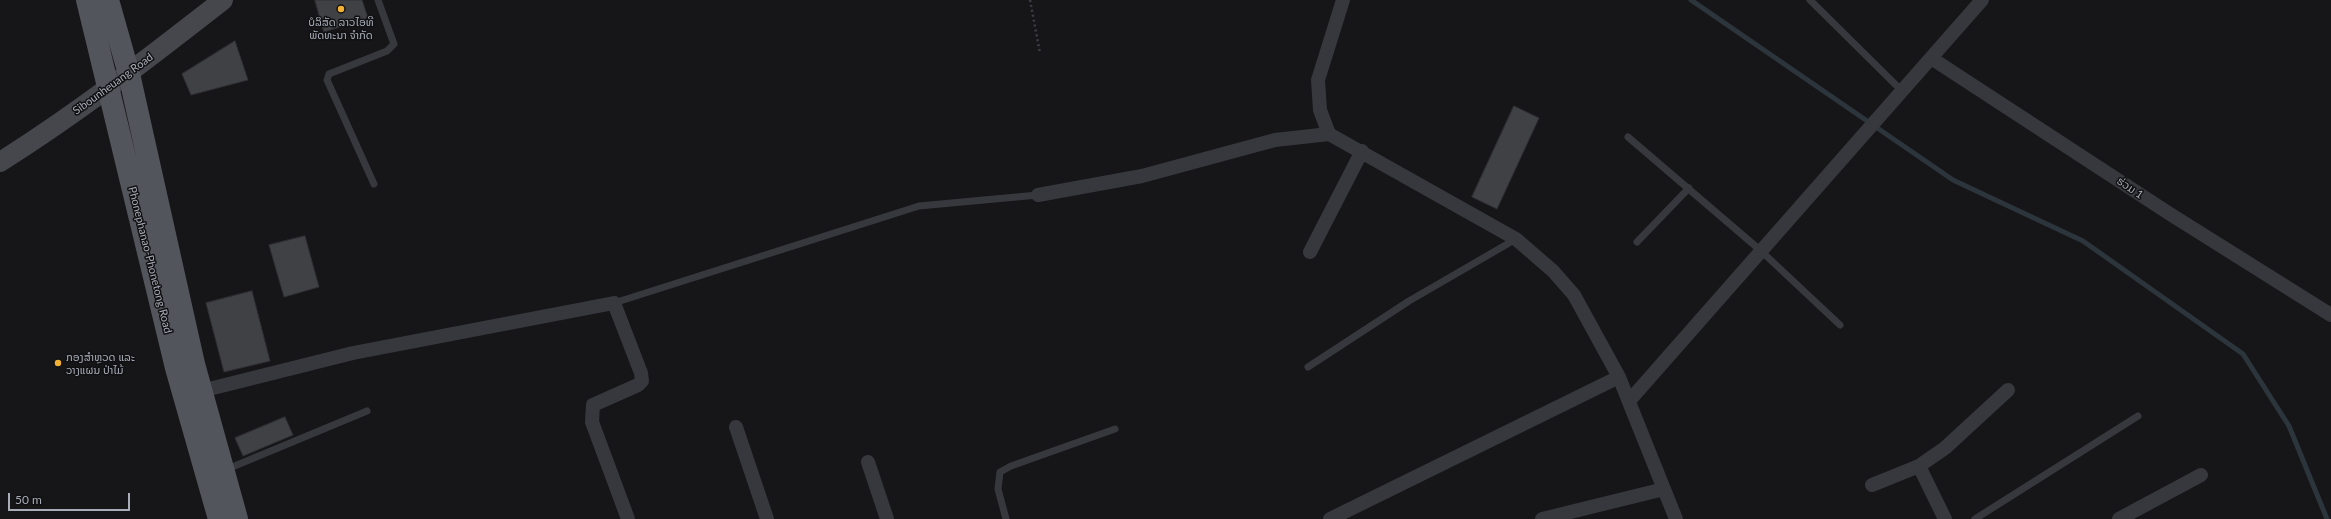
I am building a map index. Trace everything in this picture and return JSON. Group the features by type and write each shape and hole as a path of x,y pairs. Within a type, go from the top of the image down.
{"main road":[{"name":"Phonephanao-Phonetong Road","path":"87,0 108,88 185,366 201,391 237,519"},
{"name":"Phonephanao-Phonetong Road","path":"108,0 129,74 185,366 219,519"}],"street":[{"name":"Sibounheuang Road","path":"0,162 129,74 223,0"},
{"path":"1329,134 1320,110 1318,80 1343,0"},
{"path":"1630,400 1760,250 1982,0"},
{"name":"ຮ່ວມ 1","path":"1931,58 2170,214 2331,315"},
{"path":"1038,195 1142,176 1274,140 1329,134 1362,151 1516,239 1553,271 1574,295 1630,400 1676,519"},
{"path":"1310,252 1362,151"},
{"path":"201,391 353,353 614,303 641,373 642,380 638,385 593,405 591,414 592,422 628,519"},
{"path":"1330,519 1619,378"},
{"path":"1872,485 1919,466 1946,448 2008,390"},
{"path":"736,427 767,519"},
{"path":"868,462 887,519"},
{"path":"1919,466 1944,519"},
{"path":"2119,519 2201,475"},
{"path":"1542,519 1664,489"}],"lane":[{"path":"374,184 327,80 329,74 382,54 394,44 378,0"},
{"path":"1810,0 1901,90"},
{"path":"1628,137 1760,250 1840,325"},
{"path":"1637,242 1689,188"},
{"path":"614,303 919,206 1038,195"},
{"path":"1308,367 1409,301 1516,239"},
{"path":"224,471 367,411"},
{"path":"1975,519 2138,416"},
{"path":"1006,519 998,489 1000,472 1011,466 1115,429"}],"path":[{"path":"1030,0 1040,53"}],"building":[{"name":"ບໍລິສັດ ລາວໄອທີ ພັດທະນາ ຈຳກັດ","path":"315,0 362,0 368,18 324,32"},
{"path":"235,41 248,80 191,95 182,74"},
{"path":"1514,106 1539,118 1497,209 1472,197"},
{"path":"305,236 319,287 284,297 269,245"},
{"path":"252,291 270,361 224,372 206,303"},
{"path":"285,417 293,435 243,456 235,438"}],"waterway":[{"path":"1691,0 1953,180 2083,241 2243,354 2289,426 2327,519"}],"place":[{"name":"ບໍລິສັດ ລາວໄອທີ ພັດທະນາ ຈຳກັດ","path":"341,9"},
{"name":"ກອງສໍາຫຼວດ ແລະ ວາງແຜນ ປ່າໄມ້","path":"58,363"}]}
